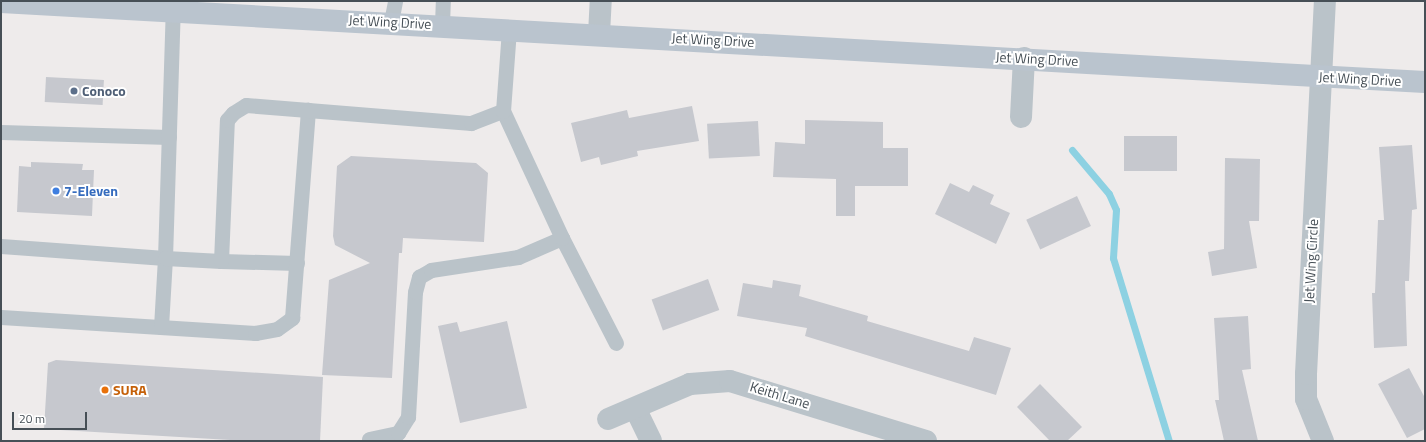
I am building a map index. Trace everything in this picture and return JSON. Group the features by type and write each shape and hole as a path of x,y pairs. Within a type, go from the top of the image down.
{"main road":[{"name":"Jet Wing Drive","path":"1,2 173,10 393,11 442,25 1425,82"}],"street":[{"path":"598,34 600,1"},
{"name":"Jet Wing Circle","path":"1323,441 1306,399 1306,374 1325,1"},
{"path":"1021,117 1024,58"},
{"name":"Keith Lane","path":"608,419 636,410 690,384 730,381 926,441"},
{"path":"636,410 651,441"}],"lane":[{"path":"442,25 443,1"},
{"path":"162,327 173,10"},
{"path":"509,29 503,111 562,238 616,343"},
{"path":"221,261 227,120 246,105 471,123 503,111"},
{"path":"1,317 255,333 278,329 292,318 308,110"},
{"path":"1,132 169,137"},
{"path":"369,439 398,433 408,417 415,292 419,277 431,270 518,257 562,238"},
{"path":"1,246 165,258 297,263"}],"building":[{"name":"Conoco","path":"46,77 104,80 103,105 45,102"},
{"path":"692,106 699,141 637,151 638,156 601,165 599,157 581,162 571,123 627,110 629,118"},
{"path":"805,120 883,122 883,148 908,148 908,186 855,186 855,216 836,216 836,179 773,177 775,142 805,144"},
{"path":"758,121 760,156 709,159 707,124"},
{"path":"1124,136 1177,136 1177,171 1124,171"},
{"path":"1412,145 1417,209 1412,210 1409,281 1405,281 1407,346 1374,348 1372,293 1375,293 1378,220 1384,220 1379,147"},
{"path":"351,156 476,163 488,173 484,242 403,238 402,253 399,253 392,378 322,375 329,280 370,263 335,245 333,236 337,166"},
{"path":"1225,158 1260,159 1259,221 1249,221 1257,268 1212,276 1208,252 1224,249"},
{"name":"7-Eleven","path":"31,162 83,164 82,170 94,170 92,216 17,212 19,166 31,167"},
{"path":"950,183 969,192 973,185 994,195 990,204 1010,213 996,244 935,214"},
{"path":"1077,196 1091,226 1040,250 1026,220"},
{"path":"708,279 719,310 663,331 652,300"},
{"path":"773,280 801,285 799,296 868,316 867,321 969,351 974,337 1011,348 996,395 805,336 807,328 737,316 743,283 772,288"},
{"path":"1248,316 1251,369 1242,370 1258,441 1224,441 1215,400 1219,400 1214,318"},
{"path":"507,321 527,408 460,423 438,326 457,322 460,332"},
{"path":"56,360 323,377 320,441 247,441 44,429 48,363"},
{"path":"1409,368 1425,398 1425,429 1407,438 1378,384"},
{"path":"1040,384 1082,427 1067,441 1050,441 1017,407"}],"waterway":[{"path":"1072,150 1109,194 1116,210 1113,258 1169,441"}],"place":[{"name":"Conoco","path":"74,91"},
{"name":"7-Eleven","path":"56,191"},
{"name":"SURA","path":"105,390"}]}
